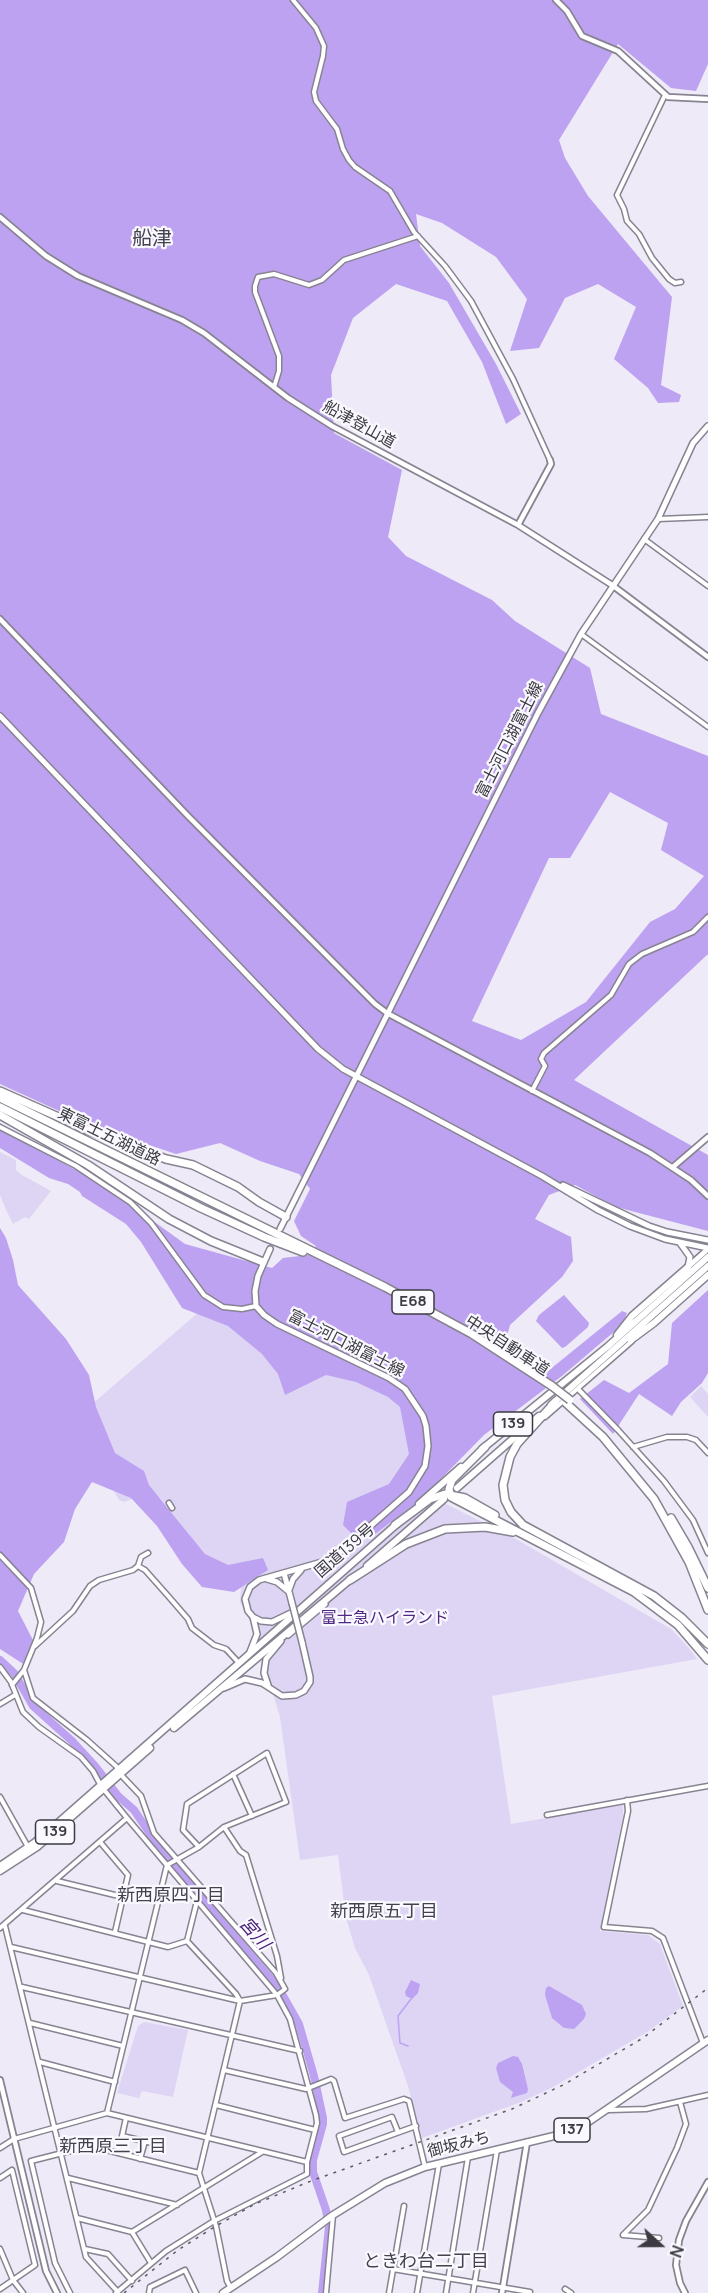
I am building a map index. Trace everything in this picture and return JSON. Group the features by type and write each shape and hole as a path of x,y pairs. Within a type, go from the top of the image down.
{"highway":[{"path":"0,1091 90,1131 209,1172 238,1186 259,1202 286,1217"},
{"name":"東富士五湖道路","path":"0,1098 206,1200"},
{"name":"東富士五湖道路","path":"0,1107 201,1208"},
{"path":"0,1115 88,1165 169,1219 211,1241 263,1262"},
{"name":"中央自動車道","path":"206,1200 431,1311 509,1356 568,1402 624,1455 655,1495 682,1537 708,1588"},
{"name":"中央自動車道","path":"201,1208 264,1237 323,1260 383,1290 470,1337 550,1388"},
{"name":"国道139号","path":"458,1488 555,1402 708,1257"},
{"name":"国道139号","path":"119,1773 395,1525 486,1447 609,1350 708,1266"},
{"path":"609,1350 632,1316 688,1267"},
{"path":"609,1350 637,1336 708,1275"},
{"path":"555,1402 517,1444 510,1457 503,1485 505,1500 511,1512 516,1519 535,1531 638,1586 668,1606 708,1644"},
{"name":"中央自動車道","path":"568,1402 603,1437 654,1499 689,1562 708,1610"},
{"path":"447,1497 452,1480 486,1447"},
{"path":"447,1497 527,1536 649,1602 686,1634 708,1660"},
{"path":"395,1525 430,1499 447,1497 465,1498 506,1521 535,1531"},
{"name":"国道139号","path":"0,1871 37,1847 119,1773 447,1497"},
{"path":"350,1580 406,1544 445,1529 485,1527 527,1536"},
{"name":"国道139号","path":"0,1866 28,1847 104,1786"},
{"name":"御坂みち","path":"223,2293 232,2290 323,2222 384,2183 425,2167 581,2127 706,2042"}],"main road":[{"name":"富士河口湖富士線","path":"280,1229 538,713 581,634 658,519 693,443 708,426"},
{"path":"0,716 318,1049 356,1077 542,1176 649,1226 708,1240"},
{"path":"542,1176 598,1210 634,1228 680,1243 708,1249"},
{"path":"680,1243 690,1257 688,1267"},
{"path":"256,1306 255,1290 263,1262 270,1249"},
{"path":"688,1267 708,1249"},
{"name":"富士河口湖富士線","path":"256,1306 277,1324 405,1389 418,1406 426,1426 428,1446 425,1466 409,1492 343,1550 322,1562 263,1579"},
{"path":"289,1592 293,1579 302,1569"},
{"path":"203,1702 238,1680 252,1679 280,1695 287,1696 306,1689 310,1677 284,1573"},
{"path":"241,1662 251,1651 257,1629 246,1606 246,1593 255,1582 263,1579 277,1582 289,1592"},
{"path":"269,1687 264,1666 270,1653 350,1580"},
{"path":"253,1617 266,1622 278,1621 318,1593"}],"street":[{"path":"293,0 316,28 324,46 324,56 314,92 316,101 337,129 349,160 355,167 390,191 418,236 445,266 471,301 513,379 550,460 551,464 518,525"},
{"path":"556,0 567,11 582,36 618,51 665,95 677,99 708,99"},
{"path":"665,95 617,195 627,221 639,234 652,258 669,279 675,283 681,282"},
{"name":"船津登山道","path":"0,217 46,256 78,276 182,320 204,333 274,387 332,426 518,525 612,585 708,657"},
{"path":"274,387 279,371 279,356 255,292 258,277 274,274 309,285 322,280 344,260 418,236"},
{"path":"658,519 708,517"},
{"path":"644,539 708,586"},
{"path":"0,619 187,815 375,1004 387,1013 673,1167 708,1196"},
{"path":"581,634 708,727"},
{"path":"532,1090 545,1066 545,1062 541,1059 544,1053 611,996 629,964 642,954 693,932 708,917"},
{"path":"0,1127 76,1166 130,1202 152,1223 204,1295 223,1307 242,1309 256,1306"},
{"path":"673,1167 708,1137"},
{"path":"537,1424 637,1336"},
{"path":"578,1389 664,1481 693,1520 708,1553"},
{"path":"633,1447 667,1437 687,1437 696,1440 708,1453"},
{"path":"169,1503 172,1508"},
{"path":"34,1647 73,1611 90,1586 138,1566 141,1557 148,1553"},
{"path":"0,1555 31,1588 41,1623 24,1671 13,1683"},
{"path":"138,1566 145,1570 169,1597 188,1619 192,1628 214,1645 226,1649 241,1662"},
{"path":"0,1667 13,1683 15,1695 23,1712 39,1727 81,1757 128,1818 278,1994 290,2019 316,2115 315,2130 307,2162 307,2174 214,2221 166,2251 117,2292 86,2257 22,1987 5,1926"},
{"path":"24,1671 33,1698 87,1740 141,1796 154,1833 282,1982"},
{"path":"0,1704 15,1695"},
{"path":"107,2113 168,1865 199,1847 224,1827 286,1802 267,1753 187,1804 183,1830 199,1847"},
{"path":"233,1773 252,1816"},
{"path":"547,1815 708,1786"},
{"path":"0,1797 28,1847"},
{"path":"627,1800 628,1811 604,1927 652,1931 663,1938 706,2042"},
{"path":"0,1928 128,1818"},
{"path":"11,1947 240,2001 278,1994 285,1989 246,1855 240,1851 224,1827"},
{"path":"100,1842 128,1875 115,1932"},
{"path":"56,1881 123,1897"},
{"path":"187,1941 198,1901"},
{"path":"22,1910 168,1947 187,1941"},
{"path":"187,1941 240,2001 199,2173 214,2221 227,2281 232,2290"},
{"path":"22,1987 300,2052"},
{"path":"30,2023 123,2046"},
{"path":"39,2062 115,2082"},
{"path":"224,2070 310,2089 331,2079 334,2081 345,2118 404,2099 409,2101 425,2167"},
{"path":"0,2080 46,2271 57,2293"},
{"path":"608,2110 646,2109 708,2095"},
{"path":"659,2238 623,2235 648,2210 677,2148 686,2124 680,2102"},
{"path":"216,2105 315,2130"},
{"path":"0,2148 14,2139 107,2113 307,2162"},
{"path":"398,2132 392,2117 339,2136 344,2152 416,2126"},
{"path":"126,2118 122,2136 152,2143"},
{"path":"140,2159 145,2141"},
{"path":"502,2290 527,2142"},
{"path":"70,2293 55,2263 31,2161 90,2146 199,2173"},
{"path":"473,2293 497,2149"},
{"path":"132,2232 263,2152"},
{"path":"446,2293 468,2156"},
{"path":"417,2293 440,2163"},
{"path":"0,2178 12,2170 35,2265 0,2289"},
{"path":"68,2178 177,2205"},
{"path":"685,2293 676,2265 679,2240 686,2221 708,2181"},
{"path":"389,2293 404,2206"},
{"path":"326,2293 332,2216"},
{"path":"77,2218 132,2232 151,2263"},
{"path":"0,2249 13,2280 23,2293"},
{"path":"85,2249 108,2254 132,2281"},
{"path":"393,2269 502,2290 530,2292"},
{"path":"149,2293 150,2287 185,2270 196,2293"},
{"path":"565,2289 571,2293"}],"green space":[{"path":"0,1152 16,1160 16,1170 22,1175 51,1191 29,1219 25,1217 13,1224 0,1195"},
{"name":"富士急ハイランド","path":"207,1305 416,1411 408,1485 516,1539 671,1629 697,1659 492,1696 511,1824 623,1805 600,1931 648,1935 660,1944 683,2006 647,2032 553,2087 521,2102 422,2138 408,2086 369,1975 355,1948 346,1918 338,1855 300,1860 280,1717 251,1623 240,1602 241,1588 214,1566 161,1499 155,1495 140,1496 124,1502 119,1500 110,1484 84,1411"},
{"path":"701,1386 708,1394 708,1417 690,1397"},
{"path":"144,2022 188,2030 173,2097 142,2091 139,2098 117,2093 138,2026"}],"shaded area":[{"path":"0,0 708,0 708,64 696,91 671,88 618,44 559,140 565,158 588,196 672,297 661,385 681,395 679,402 658,403 648,388 614,359 636,307 598,284 565,298 539,348 510,351 527,299 496,257 442,223 416,214 420,246 449,283 496,364 521,414 506,424 482,362 447,301 396,284 353,318 331,375 334,433 402,470 388,537 406,556 492,600 515,621 590,668 601,714 708,756 708,954 574,1080 708,1155 708,1231 616,1207 575,1185 549,1195 535,1219 571,1237 573,1261 562,1277 510,1325 507,1336 538,1368 548,1371 622,1311 627,1313 622,1325 562,1376 484,1435 419,1501 371,1537 354,1536 343,1525 347,1502 389,1484 409,1454 400,1407 388,1397 356,1382 326,1375 285,1395 278,1374 262,1354 228,1326 182,1308 141,1242 126,1224 82,1196 68,1184 49,1178 0,1148 0,1130 101,1183 185,1244 272,1268 283,1258 308,1255 316,1246 301,1236 294,1221 310,1189 299,1174 260,1161 220,1143 176,1154 92,1126 0,1084","holes":["610,792 668,823 661,850 704,876 675,909 650,922 586,1002 521,1040 472,1021 549,858 570,858"]},
{"path":"199,229 233,238 237,242 237,247 231,250 221,264 209,251 189,243 183,237 182,232 185,230"},
{"path":"0,1228 13,1260 18,1285 66,1339 89,1375 96,1407 115,1453 144,1471 149,1485 205,1554 228,1565 263,1558 268,1570 234,1592 202,1587 182,1564 157,1526 131,1498 92,1482 75,1509 64,1542 34,1574 18,1611 36,1646 28,1667 0,1649"},
{"path":"708,1290 708,1373 702,1383 681,1402 672,1416 639,1394 613,1434 580,1399 604,1380 629,1393 668,1364 672,1323"},
{"path":"564,1295 589,1323 588,1327 562,1348 536,1321 539,1315"},
{"path":"411,1980 420,1984 418,1993 412,1999 406,1996 405,1992"},
{"path":"549,1986 582,2005 586,2014 574,2029 564,2028 552,2018 545,1995 546,1988"},
{"path":"513,2056 518,2057 522,2064 528,2089 527,2093 511,2098 513,2092 500,2082 496,2068 498,2063"}],"waterway":[{"name":"宮川","path":"0,1660 14,1673 33,1706 72,1741 118,1796 134,1810 163,1853 278,1987 299,2024 323,2118 313,2160 313,2172 326,2210 329,2227 322,2293"},
{"path":"408,2046 400,2043 398,2016 411,1999"}],"railway":[{"path":"124,2293 178,2250 255,2204 311,2181 512,2109 563,2085 643,2038 708,1988"}],"district":[{"name":"船津","path":"152,239"},
{"name":"新西原四丁目","path":"171,1896"},
{"name":"新西原五丁目","path":"384,1912"},
{"name":"新西原三丁目","path":"113,2147"},
{"name":"ときわ台二丁目","path":"426,2262"}]}
